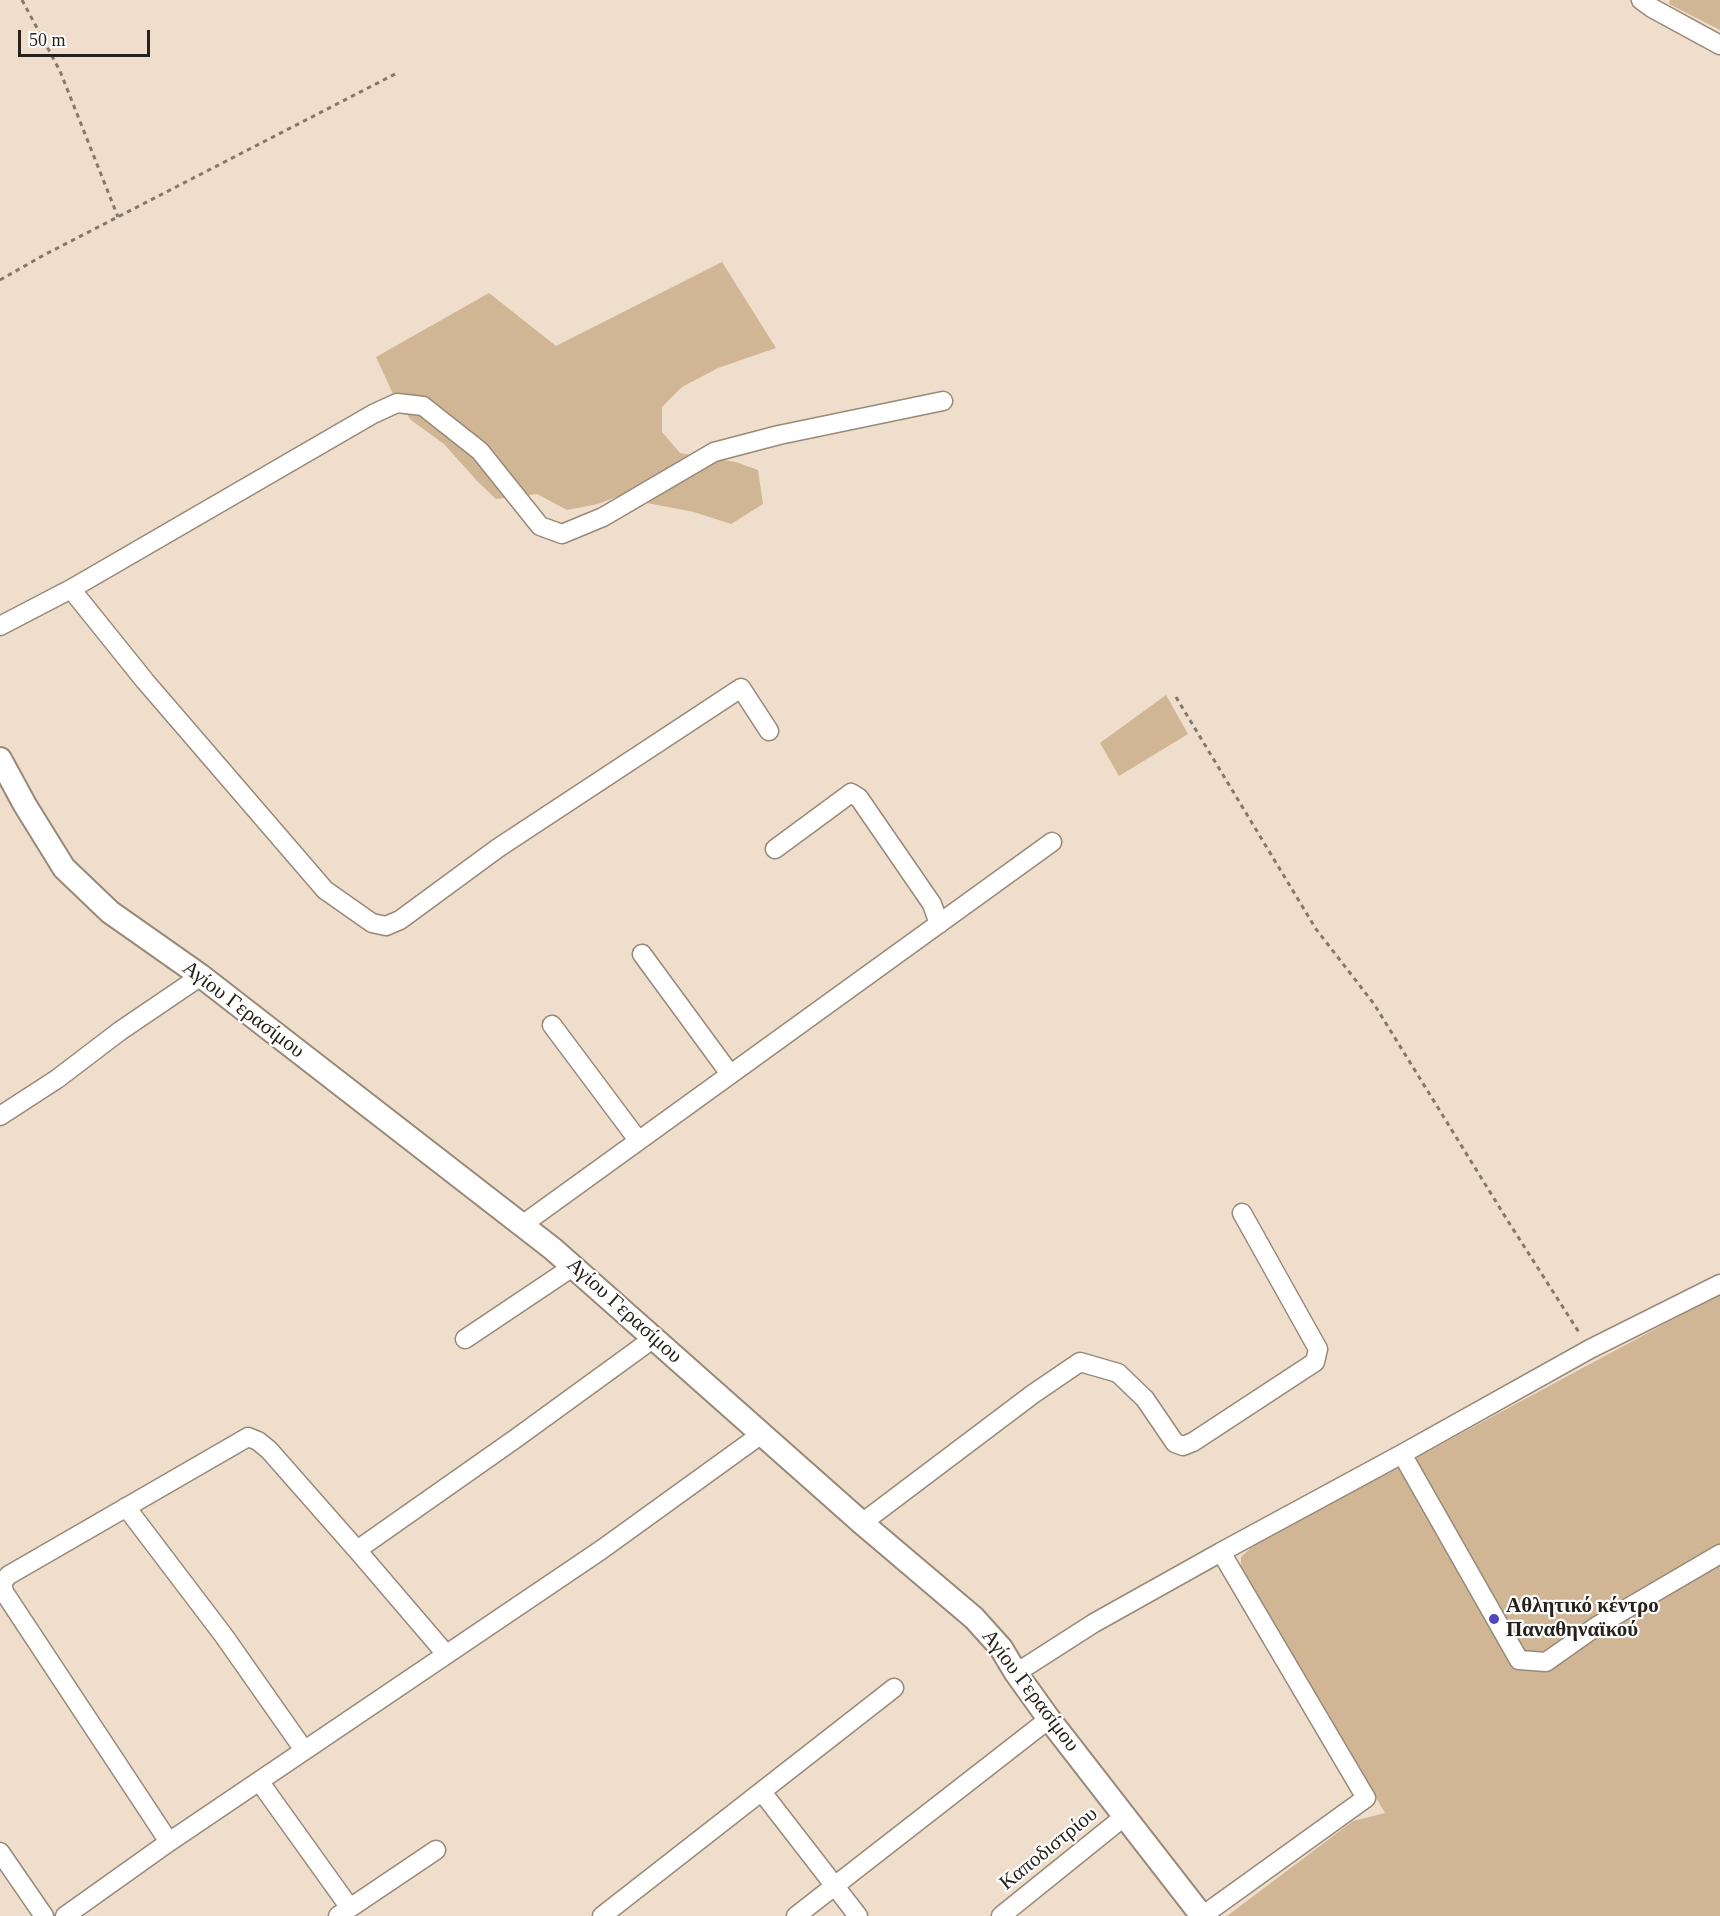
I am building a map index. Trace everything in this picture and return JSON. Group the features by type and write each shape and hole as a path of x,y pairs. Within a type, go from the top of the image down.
{"street":[{"path":"1649,3 1720,45"},
{"path":"0,626 71,589 373,414 397,403 423,406 480,452 540,526 562,534 603,517 714,452 779,435 943,400"},
{"path":"71,589 145,681 325,890 372,923 386,926 400,920 498,848 741,688 769,731"},
{"name":"Αγίου Γερασίμου","path":"0,759 64,868 110,912 201,976 574,1266 862,1523 974,1618 1001,1648 1049,1719 1202,1916"},
{"path":"775,849 851,793 859,798 933,904 939,924"},
{"path":"522,1225 1052,842"},
{"path":"642,954 730,1074"},
{"path":"0,1116 57,1079 120,1031 201,976"},
{"path":"552,1025 638,1140"},
{"path":"862,1523 1033,1394 1080,1362 1118,1373 1145,1399 1175,1443 1183,1446 1193,1442 1315,1362 1318,1349 1242,1213"},
{"path":"465,1339 574,1266"},
{"path":"1016,1673 1094,1623 1221,1552 1590,1349 1720,1284"},
{"path":"357,1550 654,1338"},
{"path":"65,1916 168,1842 601,1550 763,1434"},
{"path":"168,1842 4,1592 2,1582 9,1575 248,1437 258,1441 269,1450 446,1654"},
{"path":"1402,1454 1519,1660 1546,1662 1597,1626 1720,1554"},
{"path":"126,1507 224,1636 304,1750"},
{"path":"1202,1916 1366,1798 1221,1552"},
{"path":"602,1916 894,1688"},
{"path":"796,1916 1049,1719"},
{"path":"259,1781 344,1912 436,1850"},
{"path":"762,1792 858,1916"},
{"name":"Καποδιστρίου","path":"1001,1916 1125,1816"},
{"path":"0,1852 44,1916"}],"path":[{"path":"22,0 60,71 118,217"},
{"path":"0,280 399,72"},
{"path":"1176,697 1316,929 1374,1004 1590,1349"}],"shaded area":[{"path":"1670,0 1720,0 1720,30 1669,4"},
{"path":"722,262 776,348 718,368 682,387 662,407 662,432 680,453 736,462 758,470 763,504 731,524 694,512 616,497 598,504 567,510 537,494 496,499 444,444 411,420 394,396 376,357 489,293 556,346"},
{"path":"1166,695 1188,734 1119,776 1100,743"},
{"name":"Αθλητικό κέντρο Παναθηναϊκού","path":"1720,1294 1720,1916 1227,1916 1353,1821 1385,1813 1241,1574 1241,1557 1254,1545"}],"place":[{"name":"Αθλητικό κέντρο Παναθηναϊκού","path":"1494,1619"}]}
